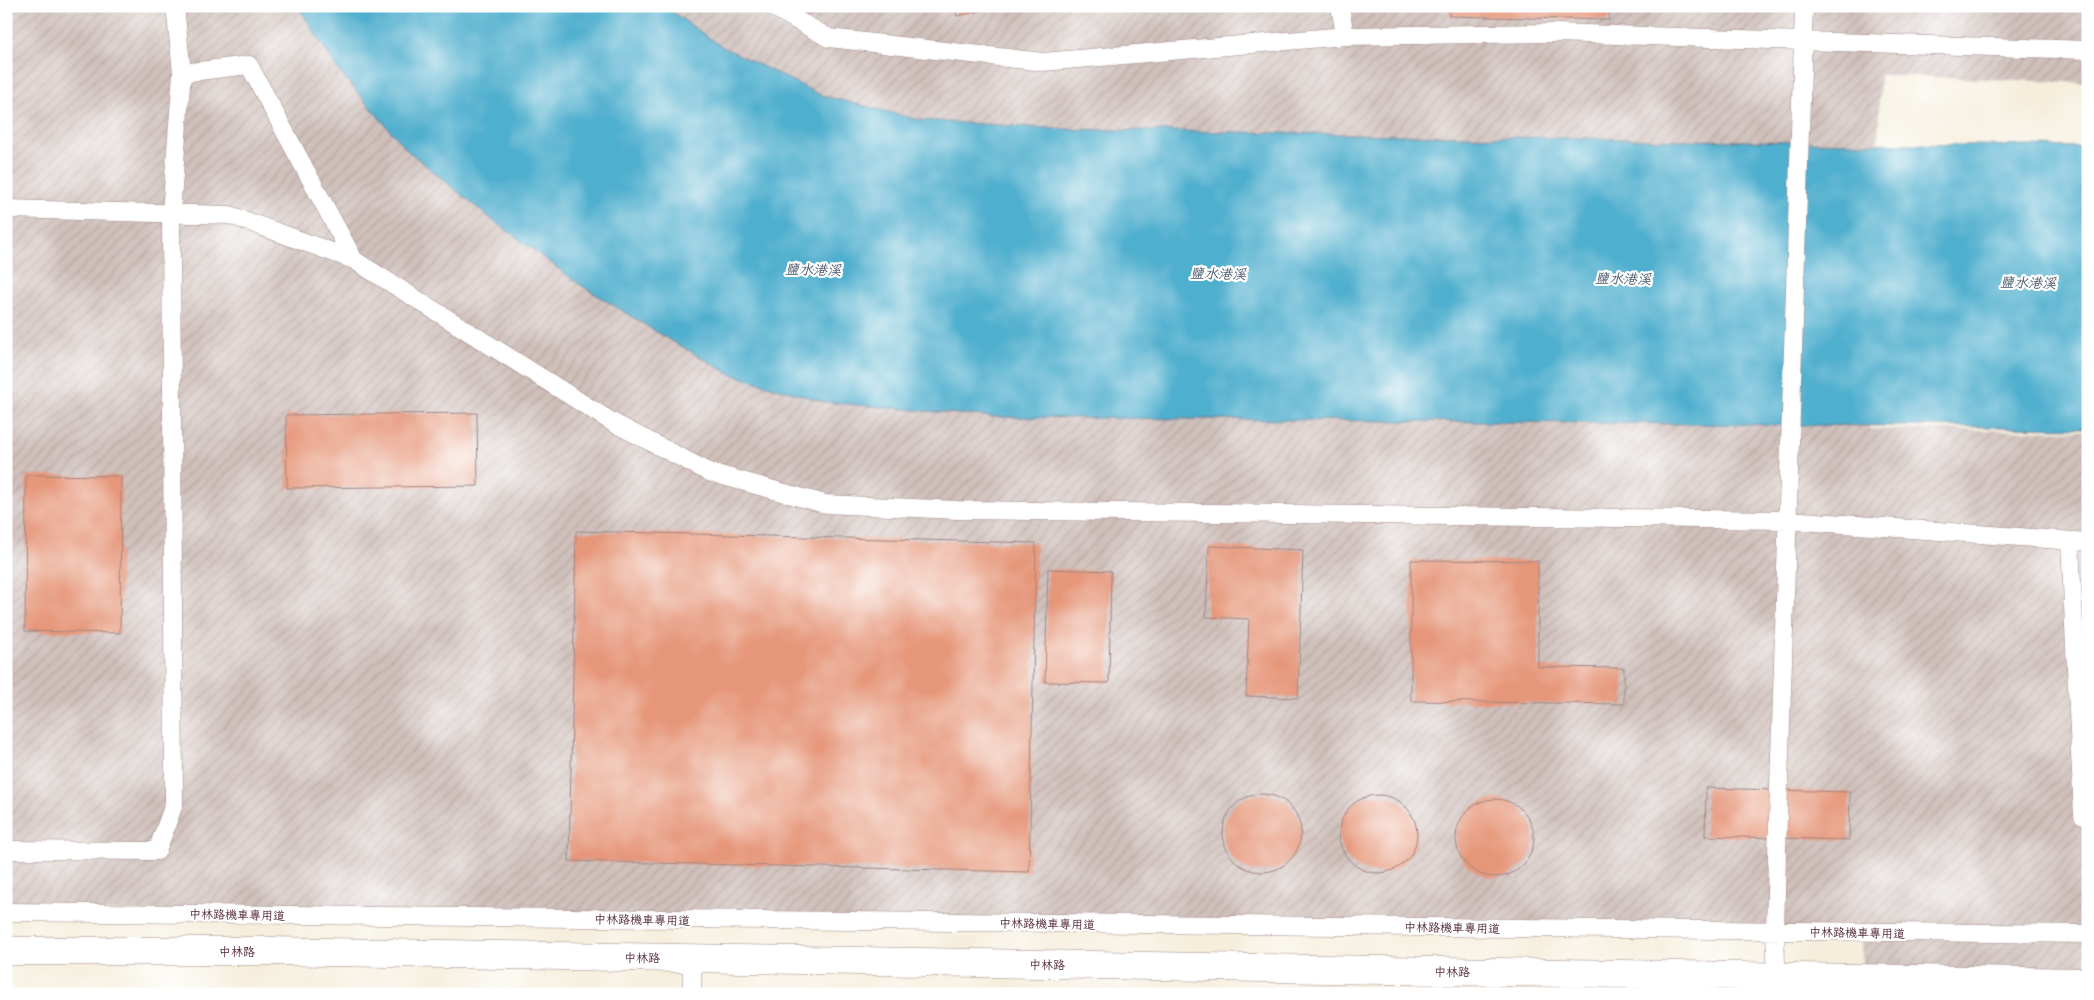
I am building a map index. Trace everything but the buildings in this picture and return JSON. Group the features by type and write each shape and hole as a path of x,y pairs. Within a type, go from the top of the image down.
{"street":[{"name":"中林路","path":"6,950 270,950 692,958 1777,985 2088,982"}],"lane":[{"path":"6,850 157,851 174,804 171,214 182,73 175,6"},
{"path":"771,6 829,38 1043,62 1345,36 1554,33 1802,39 2088,50"},
{"path":"1340,6 1345,36"},
{"path":"1777,985 1775,931 1804,6"},
{"path":"182,73 249,65 354,260"},
{"path":"6,209 230,215 354,260 612,422 709,472 825,504 957,510 1789,520 2079,542 2083,816 2088,816"},
{"name":"中林路機車專用道","path":"6,912 2088,934"},
{"path":"692,958 692,994"}],"shaded area":[{"path":"6,6 2088,6 2088,83 1880,75 1870,429 2088,431 2088,994 1862,994 1862,929 6,910"}],"water":[{"name":"鹽水港溪","path":"298,6 664,6 721,46 821,95 920,120 1061,129 2088,147 2088,428 993,417 824,402 730,374 663,336 579,284 486,215 407,150 338,70"}]}
